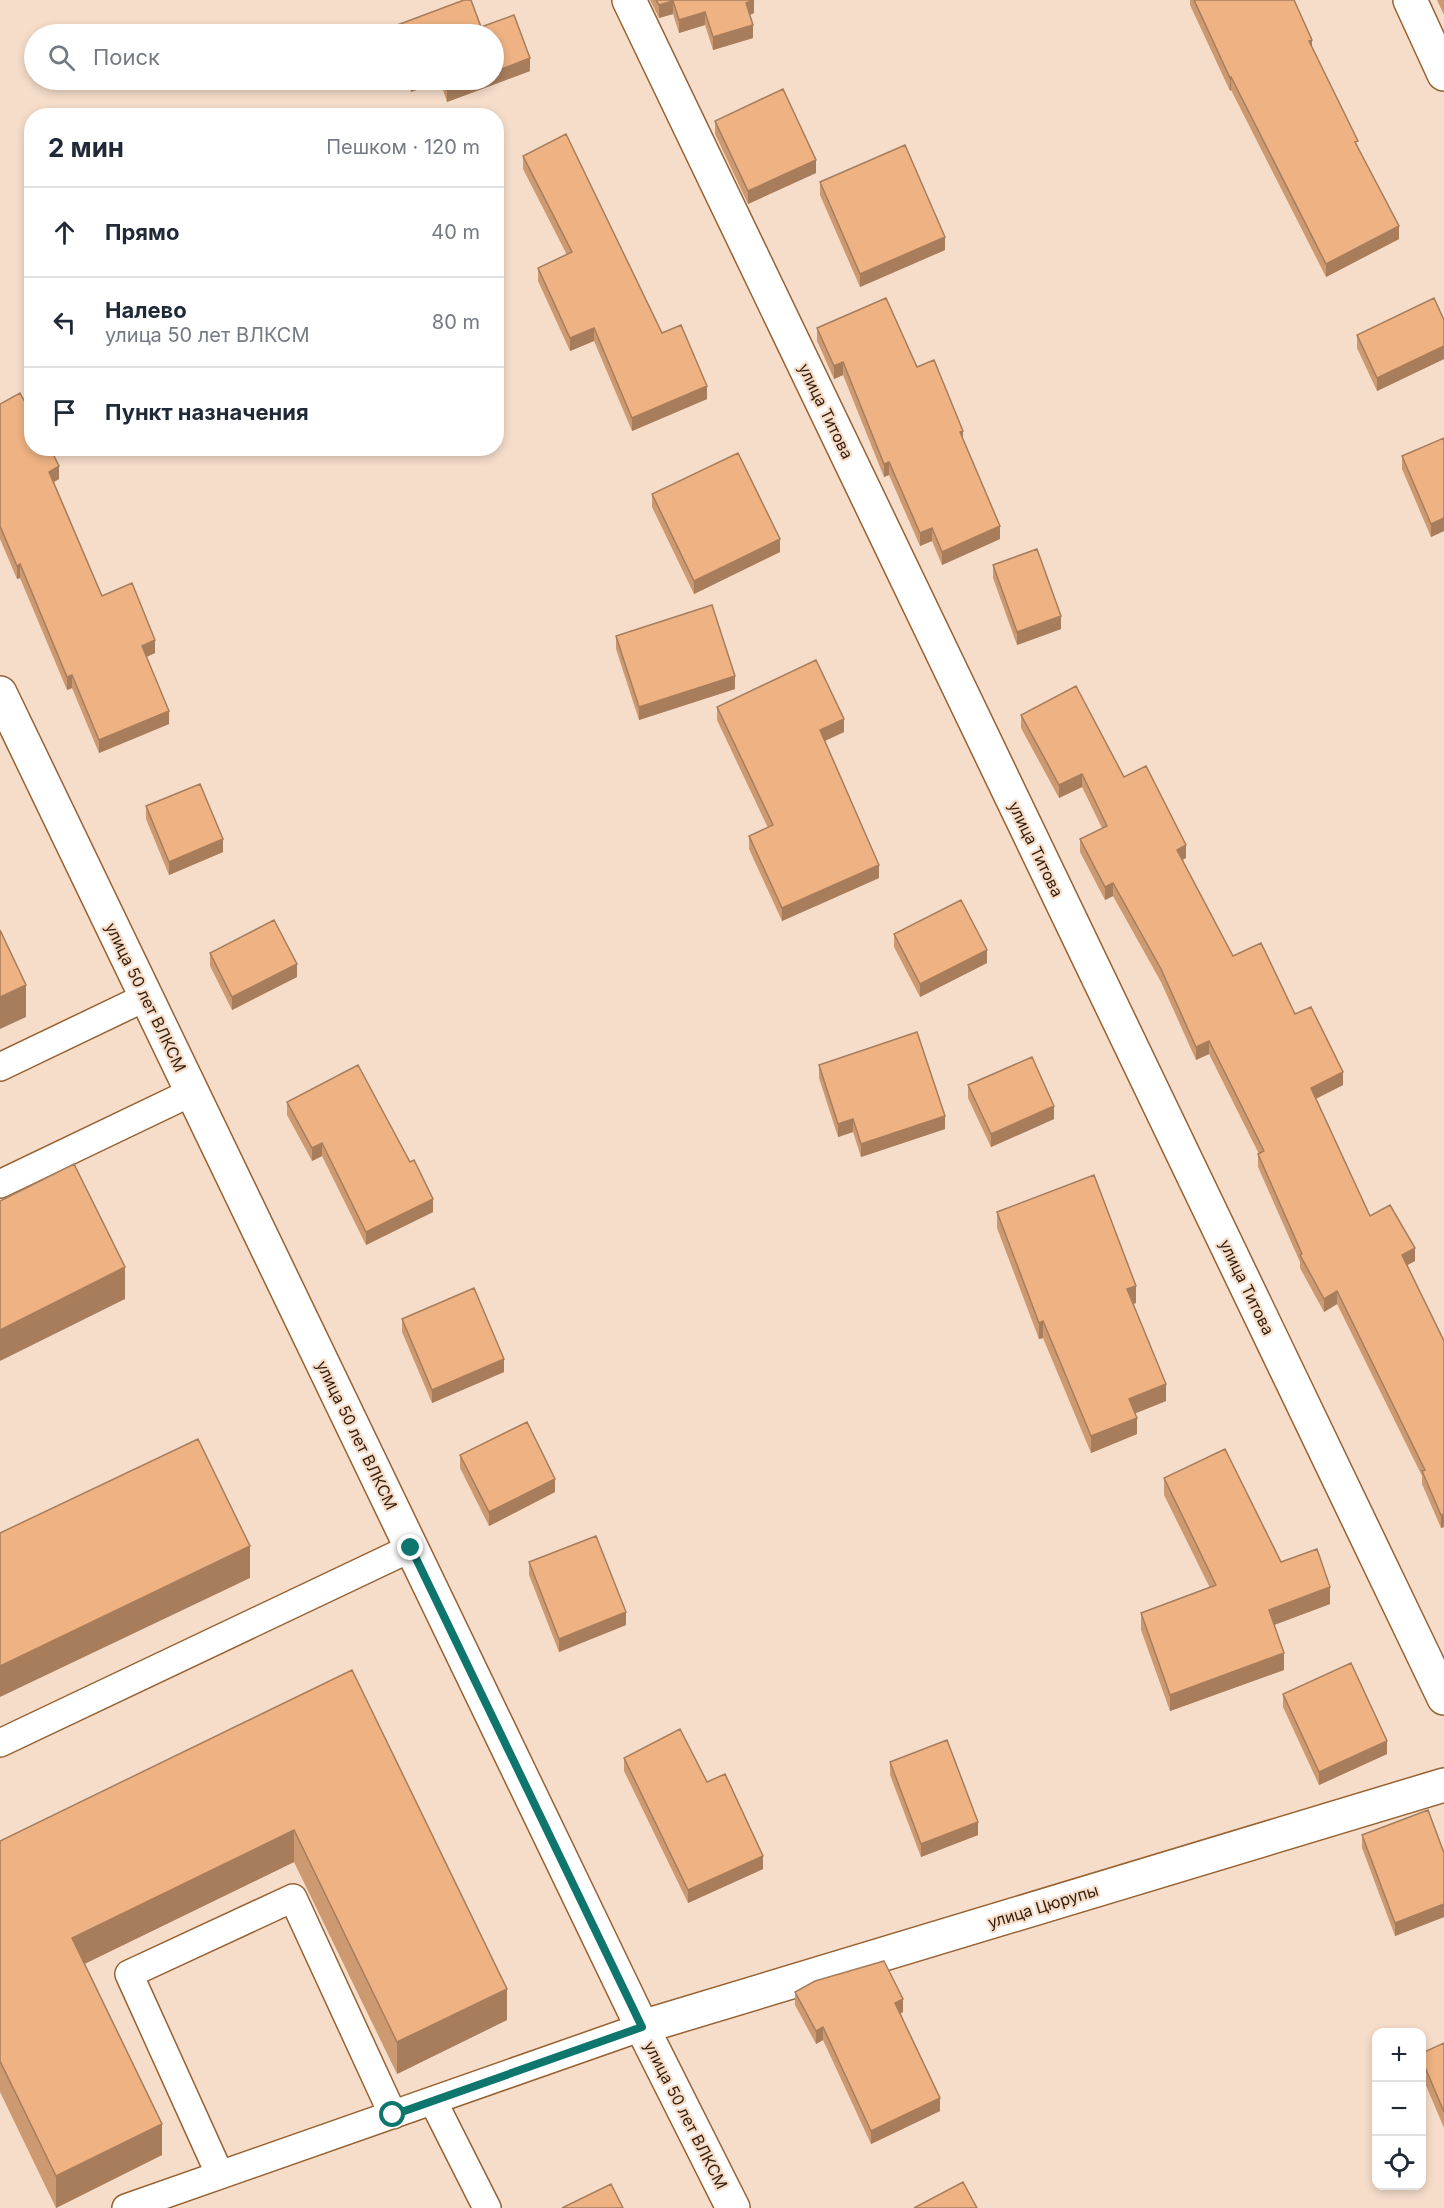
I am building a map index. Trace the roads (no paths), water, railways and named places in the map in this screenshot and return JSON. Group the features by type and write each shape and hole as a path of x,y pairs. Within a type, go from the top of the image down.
{"street":[{"name":"улица Титова","path":"629,0 1444,1698"},
{"path":"1410,0 1444,74"},
{"name":"улица 50 лет ВЛКСМ","path":"0,693 642,2027 733,2208"},
{"name":"улица Цюрупы","path":"642,2027 1444,1785"}],"lane":[{"path":"0,1067 146,997"},
{"path":"0,1184 192,1092"},
{"path":"0,1743 411,1548"},
{"path":"220,2175 129,1974 293,1898 393,2115"},
{"path":"126,2208 642,2027"},
{"path":"433,2101 487,2208"}]}
